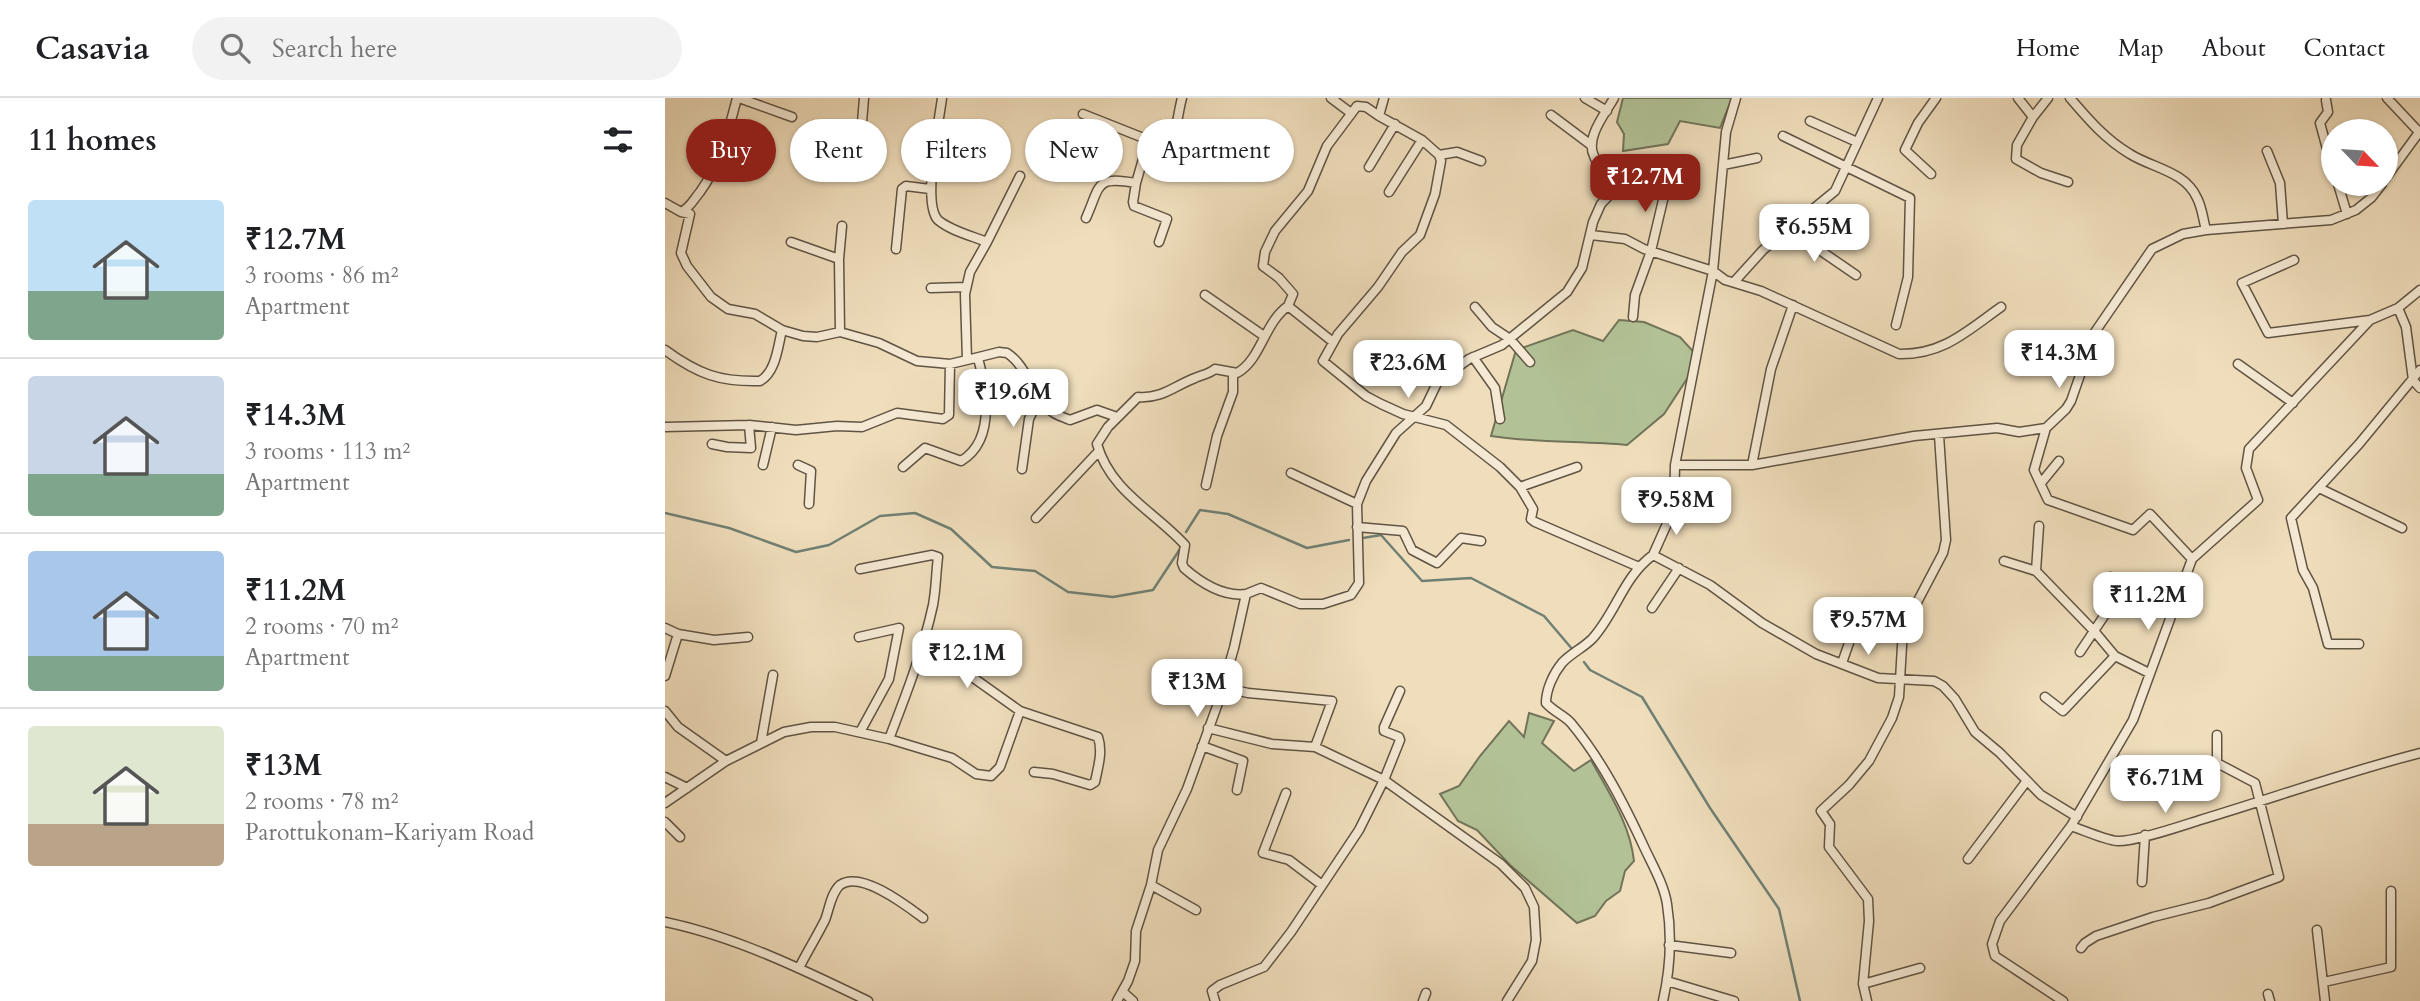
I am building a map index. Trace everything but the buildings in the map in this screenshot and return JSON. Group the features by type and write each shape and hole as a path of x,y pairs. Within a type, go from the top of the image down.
{"street":[{"path":"681,212 690,207 713,174 738,98 792,117"},
{"path":"862,119 864,98"},
{"path":"940,119 942,98"},
{"path":"1177,119 1182,98"},
{"path":"1331,98 1351,113"},
{"path":"1379,116 1384,98"},
{"path":"1585,98 1607,111"},
{"path":"1613,192 1591,145 1595,132 1614,98"},
{"path":"1663,1001 1669,945 1665,895 1629,814 1594,754 1571,723 1546,703 1546,692 1560,665 1593,638 1627,582 1653,555 1674,508 1675,465 1713,271 1726,132 1736,98"},
{"path":"1734,282 1763,250 1835,191 1878,98"},
{"path":"1931,174 1905,150 1918,123 1936,98"},
{"path":"2018,98 2033,117"},
{"path":"2048,98 2017,145 2016,159 2041,173 2068,182"},
{"path":"2070,98 2102,134 2131,155 2176,175 2193,190 2199,200 2206,230"},
{"path":"2387,98 2420,131 2398,161"},
{"path":"2323,119 2328,112 2326,100"},
{"path":"1633,317 1635,295 1651,251 1667,184 1650,181 1617,187 1601,204 1593,222 1582,268 1567,292 1502,345 1473,357 1438,382 1426,406 1415,417 1396,433 1366,481 1357,504 1359,583 1351,595 1323,604 1300,604 1261,589 1235,595 1220,591 1184,568 1182,563 1185,545 1130,496 1106,467 1097,444 1117,417 1138,397 1163,395 1215,369 1237,373 1247,368 1278,313 1287,306 1293,294 1279,278 1263,266 1265,252 1275,231 1308,191 1327,146 1351,113 1357,106 1361,106 1422,140 1439,155 1439,178 1420,235 1402,252 1378,287 1333,342 1322,361 1366,396 1403,414 1415,417 1446,425 1500,467 1520,487 1533,509 1531,519 1639,567"},
{"path":"1083,114 1137,135"},
{"path":"1551,115 1591,145"},
{"path":"1810,121 1857,142"},
{"path":"1369,167 1395,124"},
{"path":"1783,136 1910,198 1908,277 1896,325"},
{"path":"1389,192 1422,140"},
{"path":"2267,151 2280,183 2283,224"},
{"path":"1439,155 1457,152 1481,161"},
{"path":"1723,165 1757,158"},
{"path":"967,360 965,294 970,272 1020,177"},
{"path":"1137,180 1134,206 1167,219 1159,242"},
{"path":"1086,218 1094,197 1107,181 1136,183"},
{"path":"931,182 933,211 937,219 987,243"},
{"path":"896,249 902,189 906,186 930,189"},
{"path":"2342,196 2347,214"},
{"path":"2192,559 2150,514 2133,530 2048,499 2034,470 2046,428 2071,401 2095,332 2152,249 2183,234 2206,230 2331,220 2356,210 2373,196"},
{"path":"665,203 690,215 681,253 687,266 711,297 727,309 755,314 782,330 803,336 817,337 840,332 879,343 910,359 950,364 999,352 1007,353 1023,368 1039,399 1052,412 1070,419 1097,410 1117,417"},
{"path":"840,332 839,259 842,226"},
{"path":"1789,229 1856,275"},
{"path":"1591,235 1625,239 1651,251 1713,271 1725,279 1793,305 1899,354 1913,354 1943,347 2001,307"},
{"path":"791,242 839,259"},
{"path":"2294,260 2242,283 2268,333 2370,320 2398,308 2420,290"},
{"path":"931,288 966,287"},
{"path":"1205,295 1264,336"},
{"path":"1752,465 1771,369 1793,305"},
{"path":"1287,306 1333,342"},
{"path":"1475,307 1492,327 1510,339 1530,362"},
{"path":"2398,308 2406,327 2413,380 2420,388"},
{"path":"2063,1001 1995,956 1992,944 2000,921 2077,817 2133,720 2192,559 2258,500 2246,468 2249,449 2370,320"},
{"path":"665,350 691,369 711,377 760,381 766,377 771,367 782,330"},
{"path":"1473,357 1495,388 1500,419"},
{"path":"903,467 925,448 961,461 978,445 986,412 986,396 978,358"},
{"path":"665,427 749,425 796,430 837,426 862,428 897,413 943,419 949,415 950,364"},
{"path":"2238,364 2293,402"},
{"path":"2359,645 2328,644 2313,588 2303,570 2291,518 2420,370"},
{"path":"1206,485 1217,436 1233,391 1233,373"},
{"path":"1022,469 1029,419 1039,399"},
{"path":"712,444 751,448 749,425"},
{"path":"763,465 772,427"},
{"path":"1675,465 1752,465 1914,436 1997,428 2019,432 2046,428"},
{"path":"1867,1001 1863,984 1870,920 1868,899 1829,847 1831,824 1821,811 1849,785 1869,761 1892,718 1899,697 1903,629 1943,553 1945,540 1939,435"},
{"path":"1036,517 1099,451"},
{"path":"2041,484 2059,461"},
{"path":"798,466 811,471 809,504"},
{"path":"1520,487 1577,467"},
{"path":"1291,473 1357,504"},
{"path":"2319,488 2402,528"},
{"path":"2036,571 2039,526"},
{"path":"1357,527 1403,531 1412,550 1437,563 1461,538 1481,541"},
{"path":"860,569 932,555 938,557 933,604 912,679 889,738"},
{"path":"1653,555 1710,585 1762,623 1817,654 1878,678 1934,681 1943,686 1955,698 1975,732 2000,753 2026,782 2058,807 2077,817"},
{"path":"2004,561 2036,571 2116,656 2149,673"},
{"path":"1653,608 1679,568"},
{"path":"2080,652 2095,632 2121,584 2110,577"},
{"path":"2133,578 2177,598"},
{"path":"1117,1001 1135,961 1136,931 1151,885 1158,850 1187,789 1202,746 1234,648 1245,594"},
{"path":"665,628 678,634 714,640 748,637"},
{"path":"859,637 899,628 890,679 860,732"},
{"path":"665,676 678,634"},
{"path":"1842,663 1850,640"},
{"path":"919,655 939,660 968,674 1020,710 1098,737 1101,747 1095,782 1090,785 1053,774 1034,772"},
{"path":"2045,697 2063,711 2116,656"},
{"path":"761,743 773,675"},
{"path":"1222,687 1248,693 1332,701 1315,747"},
{"path":"1215,1001 1212,991 1220,985 1264,967 1291,932 1359,830 1400,740 1399,737 1384,731 1384,727 1401,691"},
{"path":"665,803 726,761 784,732 811,727 835,727 889,738 952,758 976,774 991,776 1000,767 1020,710"},
{"path":"665,711 678,727 726,761"},
{"path":"665,723 678,727"},
{"path":"1208,728 1259,742 1315,747 1384,780 1501,864 1525,888 1534,907 1537,940 1532,961 1507,1001"},
{"path":"2086,943 2153,917 2209,903 2278,878 2279,873 2255,783 2217,763 2217,734"},
{"path":"1202,746 1243,761 1237,790"},
{"path":"2071,826 2115,841 2144,835 2322,783 2357,769 2420,753"},
{"path":"665,778 687,788"},
{"path":"1968,859 2026,782"},
{"path":"1286,793 1263,853 1289,860 1322,885"},
{"path":"665,822 680,837"},
{"path":"2142,882 2144,835"},
{"path":"799,968 826,918 835,892 842,884 850,881 884,891 923,918"},
{"path":"1151,885 1196,910"},
{"path":"2324,982 2391,967 2391,891"},
{"path":"665,922 723,936 799,968 855,998 868,1001"},
{"path":"2317,930 2325,1001"},
{"path":"1669,945 1731,953"},
{"path":"1863,984 1920,968"},
{"path":"1667,981 1734,1001"},
{"path":"1123,992 1133,1001"}],"green space":[{"path":"1623,98 1732,98 1720,128 1680,121 1668,144 1623,151 1624,134 1617,122"},
{"path":"1619,320 1644,322 1680,337 1700,359 1664,414 1627,445 1491,436 1516,350 1573,330 1603,341"},
{"path":"1529,713 1554,721 1542,743 1574,771 1591,760 1618,809 1632,847 1634,861 1625,871 1620,891 1606,901 1595,916 1577,923 1510,865 1477,830 1458,821 1440,794 1459,786 1509,721 1524,737"}],"waterway":[{"path":"1186,532 1200,510 1228,514 1307,548 1349,540"},
{"path":"665,513 729,528 796,552 829,545 880,516 915,513 951,529 992,567 1035,571 1068,592 1113,597 1153,590 1180,549"},
{"path":"1363,538 1381,535 1422,581 1471,578 1544,616 1573,650"},
{"path":"1584,662 1590,670 1642,697 1710,808 1779,909 1800,1001"}]}
